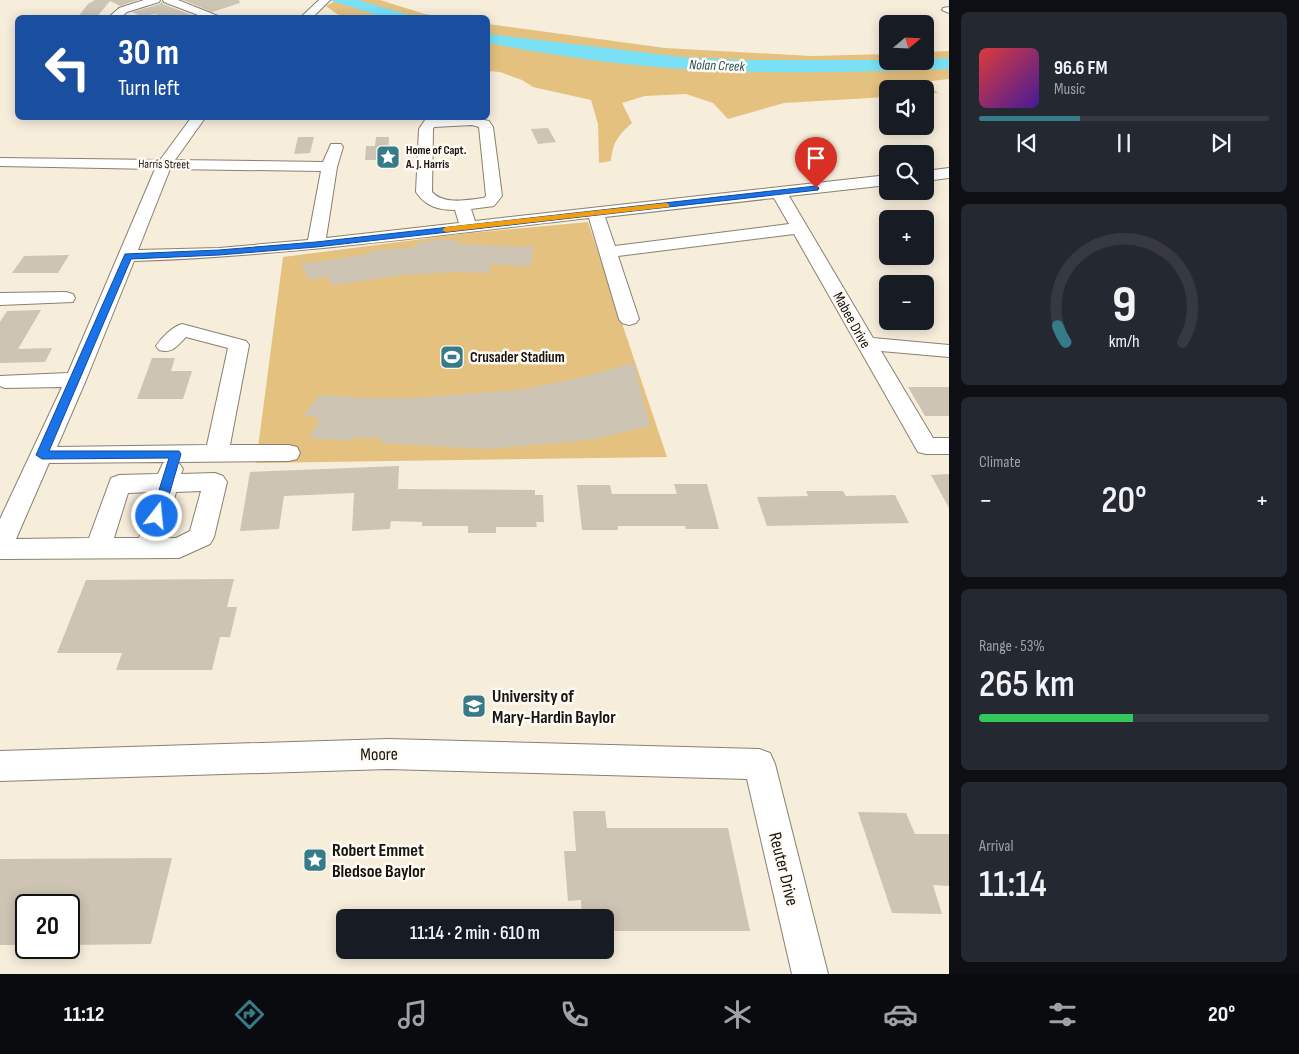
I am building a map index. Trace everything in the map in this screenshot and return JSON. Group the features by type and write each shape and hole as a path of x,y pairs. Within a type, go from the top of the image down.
{"street":[{"path":"117,15 123,10 155,0"},
{"path":"308,15 325,0"},
{"path":"98,548 119,484 215,482 201,537 179,548 148,549 0,547 76,380 166,164 197,120"},
{"path":"472,121 484,124 486,128 494,196 488,203 461,205 444,205 434,202 427,198 424,192 426,129 430,123 472,121"},
{"path":"316,244 329,167 336,147"},
{"name":"Harris Street","path":"0,162 329,167"},
{"path":"934,175 949,173"},
{"path":"128,256 219,253 469,227 598,220 784,200 879,182"},
{"name":"Mabee Drive","path":"784,200 926,446 949,446"},
{"path":"461,205 469,227"},
{"path":"598,220 629,319"},
{"path":"608,252 801,228"},
{"path":"0,300 66,298"},
{"path":"166,346 182,330 239,344 217,454"},
{"path":"866,344 949,351"},
{"path":"2,380 76,380"},
{"path":"42,455 290,453"},
{"path":"148,549 176,454"},
{"name":"Moore","path":"0,766 388,754 759,764"},
{"name":"Reuter Drive","path":"759,764 810,974"}],"lane":[{"path":"168,0 210,15"}],"shaded area":[{"path":"337,0 380,0 432,15 338,15 326,6"},
{"path":"490,24 665,48 812,56 879,54 879,70 934,70 934,52 949,51 949,79 934,81 879,80 879,97 784,103 728,119 713,103 686,94 645,96 622,103 632,123 617,139 611,161 599,163 598,124 591,100 533,87 522,80 500,72 490,71"},
{"name":"Crusader Stadium","path":"588,222 667,457 256,463 283,257 461,234"}],"water":[{"path":"329,0 358,0 409,15 377,15"},
{"name":"Nolan Creek","path":"490,34 682,57 743,60 879,60 879,70 918,70 795,72 676,69 567,56 490,43"},
{"path":"949,58 949,69 934,69 934,59"}],"building":[{"path":"95,0 138,0 120,6 110,1 98,15 79,15 88,4"},
{"path":"183,0 239,0 240,3 212,12"},
{"path":"162,1 163,4 192,15 138,15 132,12 160,4"},
{"path":"548,128 556,142 538,144 531,129"},
{"path":"298,137 314,137 310,153 294,154"},
{"path":"376,137 389,137 388,160 365,160 366,146 375,146"},
{"path":"457,240 458,244 534,247 530,267 490,264 490,273 455,272 402,275 331,285 328,276 309,280 301,264 370,254 370,251 416,247 415,243"},
{"path":"69,255 58,273 12,273 24,256"},
{"path":"41,310 18,349 52,348 45,362 0,363 0,322 7,311"},
{"path":"152,358 175,358 171,371 192,371 183,399 137,399"},
{"path":"634,363 650,426 589,440 486,449 380,443 382,438 351,438 351,441 309,438 320,419 304,415 319,395 364,398 412,398 519,390 579,378"},
{"path":"908,387 949,387 949,416 925,416"},
{"path":"399,466 398,489 535,490 535,495 543,495 544,522 536,522 537,527 496,527 496,533 468,533 468,526 422,526 422,522 391,521 390,529 352,531 354,493 284,496 279,529 240,531 250,472"},
{"path":"949,474 949,508 931,475"},
{"path":"674,484 707,484 719,529 686,529 685,526 618,526 618,530 582,530 577,485 610,485 612,494 677,494"},
{"path":"806,491 843,491 846,496 895,495 909,523 767,526 757,497 808,496"},
{"path":"234,579 227,607 237,607 230,637 220,637 212,670 116,670 122,653 57,653 86,580"},
{"path":"573,811 605,811 607,828 728,828 750,931 614,931 614,909 582,909 581,900 568,901 564,851 576,851"},
{"path":"858,812 906,813 915,834 949,834 949,886 933,885 942,914 892,913"},
{"path":"172,858 151,944 80,945 80,894 15,894 15,945 0,945 0,859"}],"slow traffic":[{"path":"446,230 666,205"}],"place":[{"name":"Home of Capt. A. J. Harris","path":"388,157"},
{"name":"Crusader Stadium","path":"452,357"},
{"name":"University of Mary-Hardin Baylor","path":"474,706"},
{"name":"Robert Emmet Bledsoe Baylor","path":"315,860"}],"route":[{"path":"157,516 176,454 42,455 128,256 219,253 316,244 816,188"}]}
